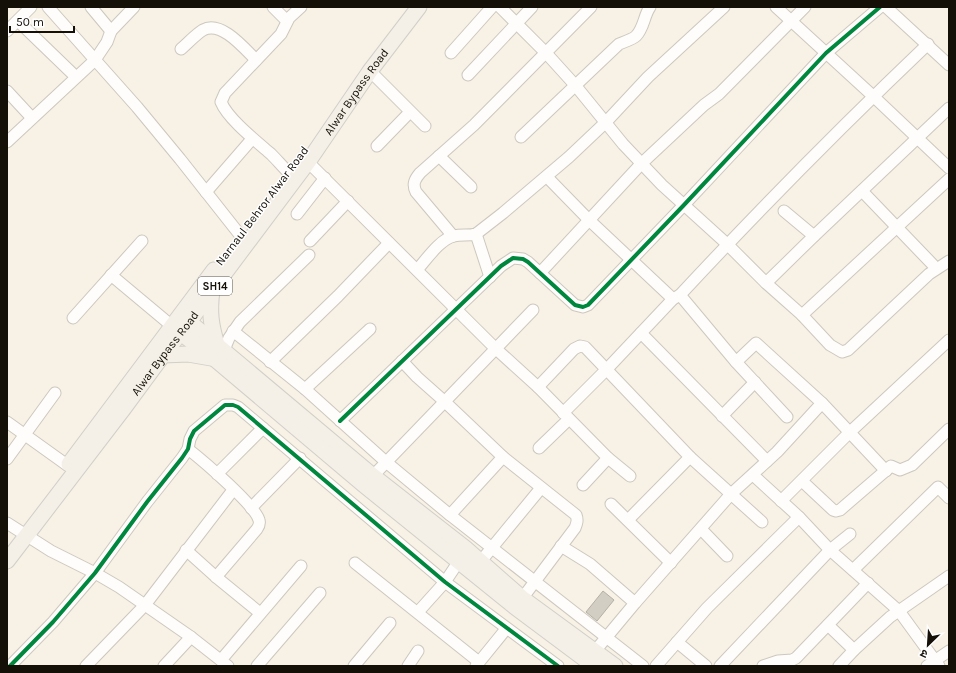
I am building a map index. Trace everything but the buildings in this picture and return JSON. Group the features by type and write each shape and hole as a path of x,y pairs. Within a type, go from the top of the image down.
{"main road":[{"name":"Narnaul Behror Alwar Road","path":"180,324 240,235 288,172 363,64 408,7"},
{"name":"Alwar Bypass Road","path":"7,545 150,353 212,290 308,162 370,71 419,7"},
{"path":"212,290 210,312 212,328 219,352"},
{"name":"Alwar Bypass Road","path":"7,561 17,530 124,408 163,355 180,324"},
{"path":"180,324 219,352 369,480 459,561 519,602 592,659 615,666"},
{"path":"163,355 194,355 219,352"},
{"path":"369,480 480,561 519,602"}],"street":[{"path":"7,31 31,7"},
{"path":"48,7 137,107 240,235"},
{"path":"90,7 111,31"},
{"path":"7,142 94,60 107,42 111,31 134,7"},
{"path":"273,7 287,21"},
{"path":"288,172 272,155 252,139 223,107 221,102 225,92 281,34 292,14 301,7"},
{"path":"451,53 492,7"},
{"path":"500,7 546,53 575,85 641,164 683,206 727,244 766,283 802,315 830,345 842,352 848,350 922,280 945,266 896,228 862,191"},
{"path":"468,75 532,7"},
{"path":"453,236 427,207 414,188 414,181 465,133 591,7"},
{"path":"522,137 619,44 636,36 650,7"},
{"path":"417,270 445,240 453,236 468,236 476,234 547,176 606,122 648,77 724,7"},
{"path":"776,7 949,168"},
{"path":"540,272 641,164 704,105 719,94 806,7"},
{"path":"340,421 508,261 517,257 528,262 575,305 583,307 594,299 826,53 880,7"},
{"path":"886,7 928,44 949,65"},
{"path":"18,21 76,78"},
{"path":"181,49 202,30 214,28 229,34 256,60"},
{"path":"540,448 606,370 641,333 873,96 928,44"},
{"path":"370,71 425,126"},
{"path":"7,92 32,118"},
{"path":"766,283 949,108"},
{"path":"377,146 410,112"},
{"path":"206,192 252,139"},
{"path":"439,156 471,186"},
{"path":"308,162 495,348 538,387 608,458 630,476"},
{"path":"547,176 589,220 632,260 677,297 787,417"},
{"path":"297,214 325,178"},
{"path":"802,315 949,178"},
{"path":"310,241 348,201"},
{"path":"784,211 814,236"},
{"path":"476,234 490,277"},
{"path":"73,318 142,241"},
{"path":"270,362 338,296 389,242"},
{"path":"219,352 245,316 309,256"},
{"path":"111,276 180,324"},
{"path":"369,480 533,310"},
{"path":"305,389 370,329"},
{"path":"233,331 305,389 386,462 450,515 643,666"},
{"path":"641,333 766,462"},
{"path":"736,362 756,343 822,403 886,471"},
{"path":"781,501 850,432 948,343"},
{"path":"538,387 567,356 582,345 588,349 606,370 690,457 762,522"},
{"path":"402,362 503,457 573,512 578,519 575,528 519,602"},
{"path":"722,416 755,382"},
{"path":"7,459 55,393"},
{"path":"592,659 607,637 635,603 731,494 766,462 822,403"},
{"path":"10,666 57,617 95,573 147,502 182,458 188,449 190,439 194,431 228,404 238,407 445,582 506,629 558,666"},
{"path":"7,422 68,465"},
{"path":"217,474 263,428"},
{"path":"802,481 830,508 836,511 843,508 891,466 900,470 912,464 949,430"},
{"path":"188,449 217,474 257,515 259,525 216,577"},
{"path":"450,515 503,457"},
{"path":"628,520 690,457"},
{"path":"251,508 300,458"},
{"path":"583,485 608,458"},
{"path":"753,475 799,517 830,550 899,610 933,664 949,651"},
{"path":"852,570 938,487 949,498"},
{"path":"480,561 541,488"},
{"path":"86,666 145,604 233,490"},
{"path":"611,504 671,563"},
{"path":"656,666 707,608 799,517"},
{"path":"700,529 727,556"},
{"path":"17,530 51,551 95,573 145,604 224,663 260,613 301,566"},
{"path":"720,666 830,550 850,534"},
{"path":"561,546 590,564 635,603"},
{"path":"186,550 260,613"},
{"path":"418,612 445,582 459,561"},
{"path":"355,563 418,612 478,664 506,629"},
{"path":"839,666 854,650 899,610 949,576"},
{"path":"763,666 778,661 792,660 796,658 868,583"},
{"path":"257,666 320,593"},
{"path":"354,666 390,623"},
{"path":"828,625 854,650"},
{"path":"164,666 190,637"},
{"path":"677,642 706,666"},
{"path":"410,665 418,651"}],"cycle path":[{"path":"340,421 501,266 513,258 523,259 528,262 575,305 583,307 588,305 826,53 880,7"},
{"path":"10,666 53,622 95,573 147,502 182,458 188,449 190,439 194,431 225,405 233,405 238,407 445,582 558,666"}]}
